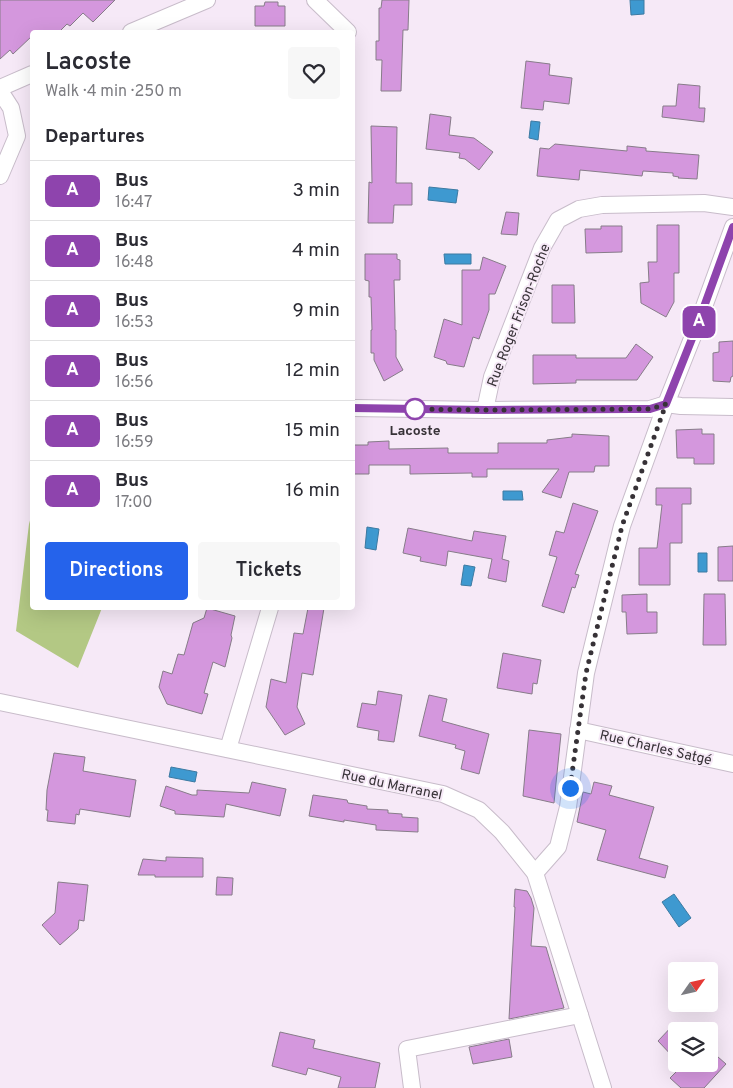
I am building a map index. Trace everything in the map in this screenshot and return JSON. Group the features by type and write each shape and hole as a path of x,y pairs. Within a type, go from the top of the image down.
{"street":[{"path":"136,30 206,0"},
{"path":"315,0 346,30"},
{"path":"0,176 18,136 11,108 0,90 30,75"},
{"name":"Rue Roger Frison-Roche","path":"486,410 492,377 542,248 558,220 579,209 602,205 704,203 733,208"},
{"path":"535,872 558,847 568,807 586,673 622,526 733,227"},
{"path":"355,408 486,410 650,409 666,404 733,406"},
{"path":"228,750 269,610"},
{"name":"Rue du Marranel","path":"0,702 444,794 479,810 502,832 535,872 603,1088"},
{"name":"Rue Charles Satgé","path":"578,730 733,764"},
{"path":"412,1088 407,1048 580,1015"}],"green space":[{"path":"30,520 30,610 101,610 78,668 16,631"}],"water":[{"path":"630,0 644,0 644,14 631,15"},
{"path":"531,121 540,122 538,140 529,138"},
{"path":"429,187 458,190 456,203 428,200"},
{"path":"444,254 471,254 471,264 445,264"},
{"path":"503,491 522,491 523,500 503,500"},
{"path":"367,527 379,529 376,550 365,548"},
{"path":"698,553 707,553 707,572 698,572"},
{"path":"464,565 475,567 471,586 461,585"},
{"path":"171,767 197,772 195,782 169,777"},
{"path":"674,894 691,918 679,927 662,902"}],"building":[{"path":"0,0 115,0 93,22 83,13 70,26 67,24 61,30 30,30 30,38 13,54 10,50 0,59"},
{"path":"382,0 409,0 408,30 403,30 401,91 381,91 382,60 376,60 376,41 379,41 379,8 381,8"},
{"path":"265,2 278,2 278,6 285,6 285,26 255,26 255,6 264,6"},
{"path":"526,61 550,64 549,75 572,78 569,104 544,101 543,110 521,108"},
{"path":"678,84 700,86 699,108 705,108 704,122 662,117 663,106 676,106"},
{"path":"430,114 451,117 449,135 474,138 493,152 479,170 465,159 459,158 460,153 426,149"},
{"path":"371,126 397,127 396,183 412,183 412,205 394,205 393,223 368,223 369,182 372,183"},
{"path":"555,144 627,151 627,146 646,148 646,151 699,155 697,179 678,178 673,176 673,173 643,171 642,176 580,170 579,180 537,176 540,148 549,149"},
{"path":"506,212 519,213 517,235 501,234"},
{"path":"657,225 679,225 679,273 674,273 674,302 666,317 641,303 640,283 649,282 648,262 657,262"},
{"path":"601,226 622,226 622,252 586,253 585,229 601,229"},
{"path":"365,254 397,254 397,259 400,260 400,280 394,280 395,330 396,357 403,370 384,381 374,360 374,353 371,353 371,297 369,297 369,281 365,280"},
{"path":"483,257 506,266 495,294 489,294 489,310 479,339 473,337 464,367 447,364 446,361 434,357 444,319 462,325 462,270 480,270"},
{"path":"552,285 574,285 575,323 552,323"},
{"path":"733,341 733,376 730,382 713,381 713,353 719,352 719,342"},
{"path":"636,344 653,357 637,380 576,380 576,383 533,384 533,355 576,355 576,358 626,358"},
{"path":"702,429 702,434 714,434 714,464 694,464 694,458 677,458 676,430"},
{"path":"572,434 609,436 609,466 595,466 594,472 569,472 561,498 542,492 559,469 487,469 487,477 472,477 472,473 410,474 410,465 369,465 369,474 355,474 355,445 368,445 368,442 389,441 389,449 448,448 448,453 498,453 498,443 547,443 547,440 572,437"},
{"path":"656,488 691,488 691,504 682,504 682,543 670,543 670,585 639,585 639,548 657,548 662,505 656,505"},
{"path":"573,503 598,511 575,574 579,575 575,588 572,587 564,613 542,606 557,557 549,555 556,531 564,533"},
{"path":"408,528 472,541 474,531 506,536 502,559 509,561 506,582 488,578 492,559 448,551 446,566 420,561 421,557 403,553"},
{"path":"733,546 733,581 718,581 718,547"},
{"path":"647,594 647,612 657,612 657,633 627,634 626,612 622,612 622,595"},
{"path":"704,594 725,594 726,645 703,645"},
{"path":"206,610 214,610 235,616 225,667 213,662 204,693 208,694 202,714 167,704 159,687 163,671 172,674 178,654 184,655 193,623 204,618"},
{"path":"308,610 324,610 313,675 302,673 297,707 305,724 285,735 266,707 271,679 286,683 294,633 303,634"},
{"path":"503,653 541,660 537,684 533,683 532,694 497,688"},
{"path":"378,691 402,695 394,742 378,740 379,731 357,727 362,703 376,705"},
{"path":"429,695 447,699 442,721 489,734 479,774 461,769 465,751 455,748 456,745 419,736"},
{"path":"529,730 561,734 554,803 523,796"},
{"path":"54,753 85,757 83,771 136,780 130,817 80,809 79,815 76,814 75,824 47,821 47,790"},
{"path":"252,782 286,789 280,816 226,804 224,817 175,814 175,811 160,806 166,786 192,795 197,795 197,790 249,793"},
{"path":"594,782 612,786 609,795 654,807 639,858 668,866 665,878 597,860 606,830 577,822 583,792 591,794"},
{"path":"313,795 347,800 348,803 367,806 367,809 388,810 388,813 402,814 402,817 418,818 418,832 376,830 376,825 309,816"},
{"path":"166,857 203,858 203,877 138,875 143,859 166,861"},
{"path":"217,877 233,878 232,895 216,895"},
{"path":"58,882 88,885 84,921 79,920 78,929 60,945 42,925 55,913"},
{"path":"515,889 527,891 531,898 534,908 531,946 546,947 564,1008 509,1019 515,907"},
{"path":"668,1030 668,1052 658,1041"},
{"path":"280,1032 315,1040 313,1048 380,1063 375,1088 338,1088 341,1077 308,1068 306,1075 272,1066"},
{"path":"509,1039 512,1057 473,1064 469,1047"},
{"path":"718,1057 726,1064 704,1088 681,1088 670,1078 676,1072 718,1072"}],"bus line":[{"name":"A","path":"355,408 486,410 650,409 666,404 733,227"}],"place":[{"name":"Lacoste","path":"415,409"}],"route":[{"path":"415,409 410,409 486,410 650,409 666,404 622,526 586,673 570,788"}]}
